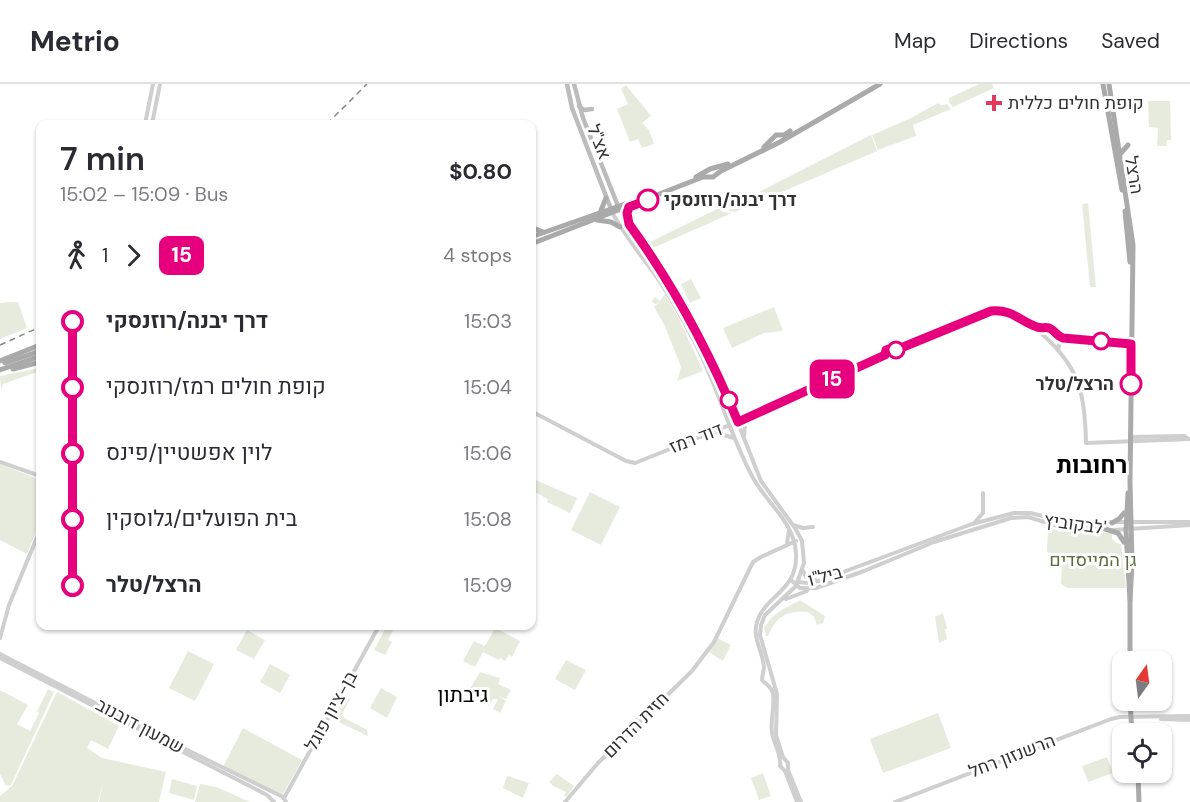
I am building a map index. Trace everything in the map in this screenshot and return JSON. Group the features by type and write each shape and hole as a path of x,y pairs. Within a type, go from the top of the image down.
{"main road":[{"name":"אצ\"ל","path":"567,84 575,115 612,211"},
{"name":"אצ\"ל","path":"574,84 579,106 619,208"},
{"path":"778,139 873,84"},
{"path":"536,242 748,156 880,84"},
{"name":"הרצל","path":"1103,84 1119,170 1131,272"},
{"name":"הרצל","path":"1110,84 1133,245 1129,526 1130,651"},
{"path":"579,106 584,110 592,109"},
{"path":"1121,153 1128,145"},
{"path":"619,208 629,207 711,172"},
{"path":"599,214 606,198"},
{"path":"629,207 627,215 629,224"},
{"path":"536,235 612,211"},
{"path":"595,220 609,222 620,227"},
{"path":"536,229 544,232"},
{"path":"0,363 36,347"},
{"path":"0,363 36,352"},
{"path":"0,371 36,358"},
{"path":"0,371 36,363"},
{"name":"הרצל","path":"1130,482 1126,508 1129,526 1126,551 1130,600"},
{"path":"1112,523 1121,518 1126,508"},
{"path":"1105,529 1115,531 1122,536 1126,551"},
{"path":"1131,711 1131,723"},
{"path":"1138,783 1139,802"}],"street":[{"path":"146,120 153,84"},
{"path":"153,120 160,84"},
{"path":"147,85 152,91"},
{"path":"619,208 677,295 721,382 760,481 790,525 796,551 796,565 791,580 763,612 756,625 756,635 764,666 762,681 768,684 773,693 772,731 784,761"},
{"path":"612,211 620,227 671,299 710,374 734,438 755,483 799,535 804,552 803,567 797,584 765,615 760,635 778,697 776,735 799,802"},
{"name":"דוד רמז","path":"536,414 626,461 639,462 750,417 885,355 886,350 889,349 891,352 991,311 1002,310 1012,313 1034,326"},
{"path":"1034,326 1050,328 1059,336 1068,338 1131,344"},
{"path":"1034,326 1068,363 1082,391 1085,405 1086,443 1130,439 1189,439"},
{"path":"1044,335 1042,330 1045,328"},
{"path":"1044,335 1051,337 1054,332"},
{"path":"1058,350 1060,342 1068,338"},
{"path":"744,437 745,424 750,417"},
{"path":"713,432 734,438"},
{"path":"0,462 36,475"},
{"path":"972,524 982,514 983,493"},
{"name":"לבקוביץ'","path":"1021,512 1068,522 1112,523 1129,526"},
{"name":"ביל\"ו","path":"797,584 819,581 972,524 1021,512"},
{"name":"לבקוביץ'","path":"1018,517 1033,518 1055,525 1105,529 1129,526"},
{"name":"ביל\"ו","path":"791,580 800,588 814,588 964,532 1018,517"},
{"path":"1129,526 1190,524"},
{"path":"790,525 803,528 813,527"},
{"path":"790,525 786,544 796,551"},
{"name":"חזית הדרום","path":"565,802 598,763 692,671 709,649 752,564 799,535"},
{"path":"0,638 9,605 36,540"},
{"path":"803,567 806,577 819,581"},
{"path":"780,602 814,588"},
{"path":"1,619 9,605"},
{"name":"בן-ציון פוגל","path":"283,799 377,630"},
{"name":"שמעון דובנוב","path":"0,654 283,799"},
{"name":"שמעון דובנוב","path":"0,658 267,795 274,802"},
{"path":"763,675 768,672 771,674"},
{"path":"768,684 773,681"},
{"name":"הרשנזון רחל","path":"895,802 1111,719 1190,718"},
{"path":"784,761 780,766 786,768"},
{"path":"274,802 276,798 283,799"}],"green space":[{"path":"979,84 992,84 994,88 953,107 949,102 949,98"},
{"path":"626,85 651,116 642,123 649,130 654,144 642,148 638,139 630,142 617,109 628,104 621,89"},
{"path":"1148,101 1170,101 1171,140 1167,140 1166,146 1157,146 1158,128 1149,127"},
{"path":"938,103 947,104 951,109 913,125 916,136 878,150 872,135"},
{"path":"871,135 877,151 735,212 729,211 731,206"},
{"path":"1088,203 1096,287 1090,287 1082,204"},
{"path":"723,206 723,212 732,213 653,248 650,242"},
{"path":"691,279 701,298 690,303 681,284"},
{"path":"665,294 703,371 677,381 681,367 664,324 654,307 659,303 655,304 652,301 655,297 660,301"},
{"path":"18,302 27,328 0,339 0,303"},
{"path":"774,307 783,331 764,333 732,348 723,328"},
{"path":"36,369 36,372 3,384 1,390 0,376"},
{"path":"0,464 36,478 36,532 27,554 0,540"},
{"path":"536,480 577,498 570,513 547,502 548,499 536,493"},
{"path":"590,492 620,507 601,545 571,530"},
{"name":"גן המייסדים","path":"1048,529 1112,533 1112,539 1121,544 1126,588 1067,588 1061,584 1062,562 1052,553 1047,552"},
{"path":"800,600 825,616 823,623 817,625 814,617 808,612 794,612 778,620 766,636 764,628 771,618"},
{"path":"943,613 947,639 939,643 935,617"},
{"path":"247,630 265,640 254,659 236,650"},
{"path":"384,630 393,630 388,640 392,642 385,655 374,650"},
{"path":"494,630 499,630 520,641 512,657 509,655 505,661 483,652 475,667 463,661 474,641 485,646"},
{"path":"717,638 731,645 723,661 709,652"},
{"path":"188,651 214,664 195,701 169,688"},
{"path":"566,660 586,670 575,690 555,679"},
{"path":"270,664 290,675 280,693 260,682"},
{"path":"480,672 500,678 498,684 511,690 506,699 499,696 506,701 500,713 493,709 498,699 493,699 489,706 467,694"},
{"path":"381,688 397,697 387,718 370,708"},
{"path":"48,689 54,692 11,785 6,786 0,774 0,690 28,705 17,724 30,731"},
{"path":"663,691 666,693 615,744 616,737"},
{"path":"57,692 119,726 108,749 91,740 87,748 102,758 166,772 159,802 99,802 103,782 98,802 0,802 0,796 12,786"},
{"path":"345,696 350,699 341,716 367,730 368,736 332,719"},
{"path":"938,713 951,748 883,773 870,739"},
{"path":"243,728 302,760 282,796 223,767"},
{"path":"1107,757 1112,773 1088,782 1082,766"},
{"path":"763,773 771,796 759,800 751,778"},
{"path":"557,774 574,786 566,797 564,796 566,792 549,782"},
{"path":"507,776 529,783 523,798 503,788"},
{"path":"172,779 197,786 194,800 169,793"},
{"path":"200,784 216,787 250,802 195,802"}],"railway":[{"path":"331,120 367,84"},
{"path":"0,345 36,329"}],"bus line":[{"name":"15","path":"648,200 629,207 627,213 629,224 668,280 690,318 738,422 885,355 886,350 889,349 891,352 991,311 1002,310 1012,313 1036,327 1050,328 1056,335 1063,338 1131,344 1131,384"}],"place":[{"name":"קופת חולים כללית","path":"994,103"},
{"name":"דרך יבנה/רוזנסקי","path":"648,200"},
{"name":"הרצל/טלר","path":"1131,384"}],"district":[{"name":"רחובות","path":"1092,464"},
{"name":"גיבתון","path":"463,695"}]}
